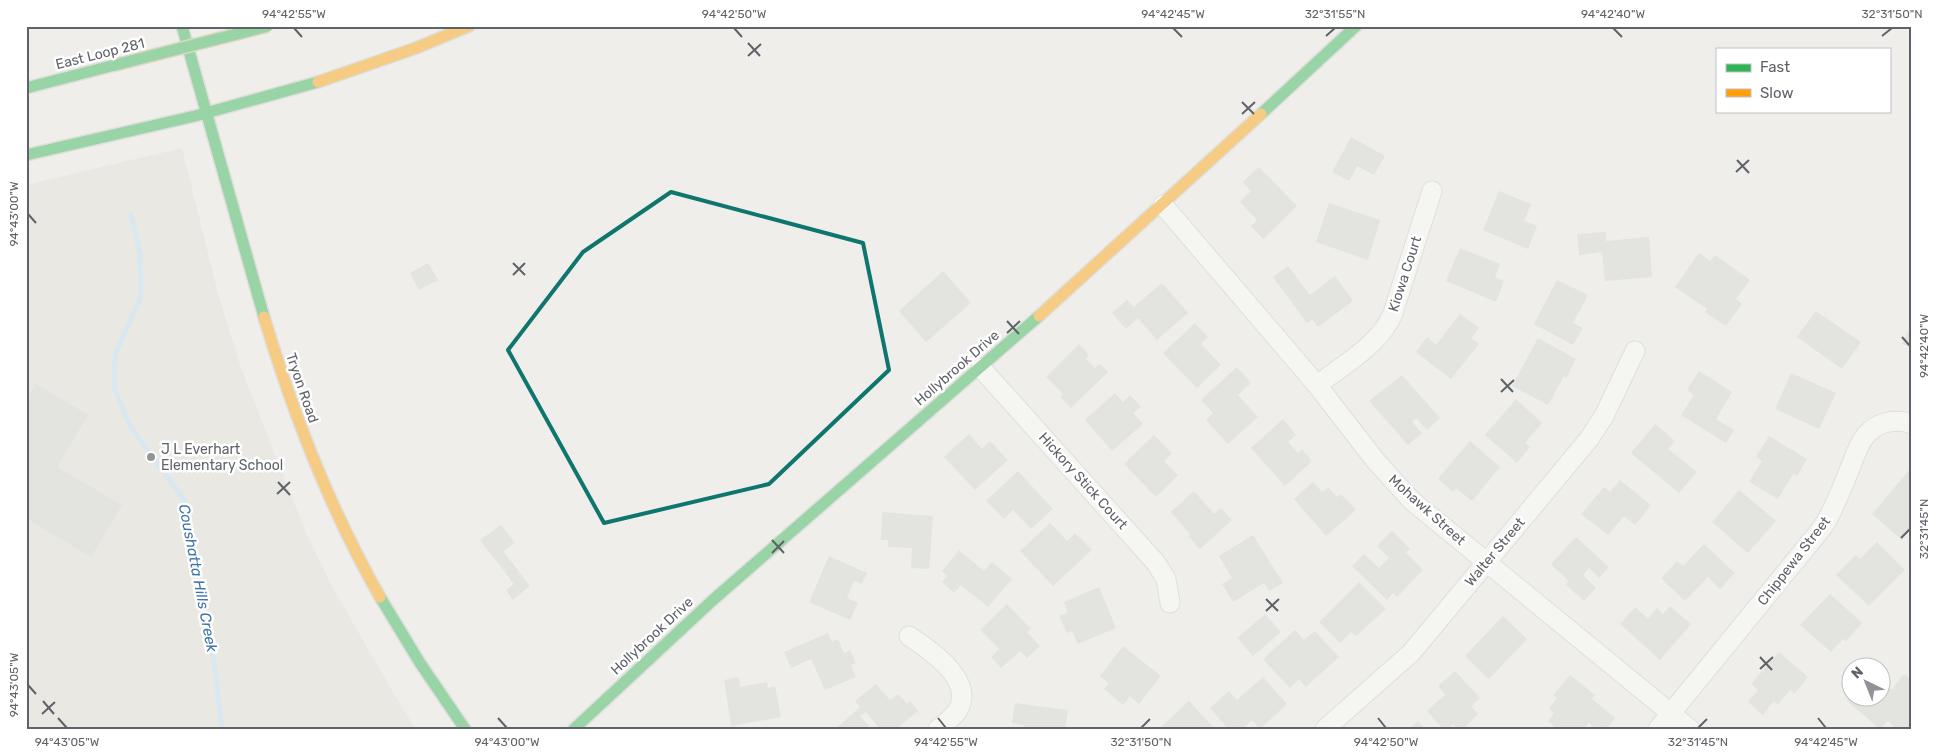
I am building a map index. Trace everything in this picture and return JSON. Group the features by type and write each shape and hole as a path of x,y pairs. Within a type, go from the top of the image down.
{"main road":[{"name":"Tryon Road","path":"182,26 270,338 295,414 324,487 342,527 398,627 465,729"},
{"name":"East Loop 281","path":"26,88 268,26"},
{"path":"26,155 208,113 335,77 395,56 469,26"},
{"name":"Hollybrook Drive","path":"574,729 714,599 981,368 1163,205 1356,26"}],"street":[{"name":"Kiowa Court","path":"1317,385 1372,342 1385,328 1393,313 1432,191"},
{"name":"Mohawk Street","path":"1163,205 1317,385 1375,460 1412,501 1690,729"},
{"name":"Walter Street","path":"1325,729 1411,652 1594,432 1635,351"},
{"name":"Hickory Stick Court","path":"981,368 1156,563 1166,579 1170,603"},
{"name":"Chippewa Street","path":"1658,729 1822,528 1835,505 1864,436 1874,427 1884,423 1896,421 1912,424"},
{"path":"909,636 935,654 959,684 962,695 960,705 954,715 938,729"}],"highlighted area":[{"path":"671,192 863,243 889,370 769,484 604,523 508,350 583,252"}],"shaded area":[{"name":"J L Everhart Elementary School","path":"182,148 219,297 241,368 286,483 308,537 335,592 416,729 26,729 26,185"}],"building":[{"path":"1351,137 1385,156 1374,175 1357,166 1349,181 1332,172"},
{"path":"1259,167 1297,206 1263,239 1251,226 1257,220 1240,202 1251,191 1243,182"},
{"path":"1499,191 1531,204 1524,221 1537,226 1528,249 1483,230"},
{"path":"1329,203 1380,220 1368,260 1316,242"},
{"path":"1606,232 1606,241 1649,237 1652,277 1605,281 1602,252 1579,255 1577,234"},
{"path":"1460,248 1500,264 1495,277 1504,281 1496,302 1446,281"},
{"path":"1699,253 1710,261 1715,255 1750,280 1736,299 1742,304 1726,326 1705,312 1707,309 1675,287"},
{"path":"428,263 438,280 419,290 410,273"},
{"path":"1288,266 1310,295 1335,276 1353,301 1318,327 1312,319 1307,323 1273,277"},
{"path":"943,271 971,303 926,342 899,311"},
{"path":"1557,280 1588,295 1573,323 1583,328 1573,345 1534,324"},
{"path":"1162,283 1188,313 1157,340 1138,318 1126,329 1112,313 1127,300 1134,307"},
{"path":"1816,311 1861,342 1842,369 1797,337"},
{"path":"1460,314 1479,328 1471,338 1479,344 1451,379 1416,352 1427,337 1436,345"},
{"path":"1195,323 1208,337 1201,344 1221,365 1197,388 1163,353"},
{"path":"1912,323 1912,348 1902,344"},
{"path":"1538,338 1576,359 1548,405 1512,386"},
{"path":"1079,344 1089,355 1086,359 1095,368 1100,364 1108,372 1071,408 1060,397 1063,394 1046,377"},
{"path":"1237,367 1251,383 1238,395 1258,417 1228,444 1206,420 1213,413 1201,400"},
{"path":"1699,371 1732,392 1716,419 1734,430 1726,443 1681,415 1694,395 1687,390"},
{"path":"1791,373 1836,393 1819,429 1775,409"},
{"path":"1402,375 1440,418 1427,430 1416,418 1412,422 1422,433 1408,445 1369,401"},
{"path":"36,384 88,415 57,467 122,505 91,557 26,518 26,400"},
{"path":"1115,393 1123,402 1130,395 1141,407 1133,413 1143,424 1112,451 1085,420"},
{"path":"1516,399 1542,423 1525,443 1530,447 1517,463 1485,435"},
{"path":"1283,419 1296,435 1288,442 1298,453 1302,449 1312,461 1285,486 1251,448"},
{"path":"1655,424 1675,441 1668,449 1697,472 1679,493 1631,453"},
{"path":"969,434 982,449 990,441 1008,460 975,490 944,457"},
{"path":"1154,435 1172,454 1164,461 1178,475 1156,497 1124,464"},
{"path":"1769,436 1807,459 1797,476 1793,474 1778,499 1749,482 1762,461 1756,457"},
{"path":"1470,441 1500,467 1472,501 1456,488 1453,492 1438,479"},
{"path":"1910,469 1912,471 1912,528 1902,540 1872,514"},
{"path":"1018,471 1053,509 1031,529 1013,510 1004,519 986,501"},
{"path":"1620,480 1651,505 1635,525 1624,516 1608,535 1581,514 1604,487 1610,492"},
{"path":"1313,482 1322,492 1328,487 1337,497 1341,494 1356,510 1326,536 1294,499"},
{"path":"1739,490 1776,521 1748,553 1712,522"},
{"path":"1194,491 1214,514 1221,508 1232,520 1200,549 1171,512"},
{"path":"882,512 933,516 929,569 911,568 912,548 888,547 888,540 881,540"},
{"path":"1050,523 1067,541 1075,533 1092,550 1053,586 1020,551"},
{"path":"501,525 515,543 503,551 530,586 513,600 506,590 514,584 480,540"},
{"path":"1392,531 1410,549 1406,553 1423,570 1397,597 1393,593 1387,600 1352,566 1364,554 1379,568 1389,558 1377,546"},
{"path":"1253,535 1283,583 1269,591 1264,583 1233,602 1222,584 1232,578 1219,556"},
{"path":"1576,537 1609,567 1599,578 1589,568 1583,575 1596,588 1584,601 1566,585 1569,581 1551,564"},
{"path":"1877,542 1905,570 1869,606 1836,575 1856,555 1860,559"},
{"path":"1704,544 1735,573 1720,589 1708,577 1685,601 1661,578 1677,561 1683,566"},
{"path":"959,550 984,571 992,562 1012,579 988,607 961,585 954,593 942,582 947,576 942,571"},
{"path":"829,556 867,573 862,584 854,581 847,598 858,603 850,620 809,602"},
{"path":"1359,582 1386,609 1356,636 1351,632 1340,643 1319,622"},
{"path":"1099,587 1116,628 1078,644 1072,631 1067,633 1059,616 1068,612 1064,602"},
{"path":"1830,594 1862,623 1846,641 1843,639 1831,652 1800,625"},
{"path":"1007,604 1031,629 1027,632 1040,646 1027,658 1020,651 1001,668 991,657 999,649 980,630"},
{"path":"1670,606 1691,624 1660,660 1620,624 1635,607 1648,619 1657,608 1663,614"},
{"path":"1265,614 1281,632 1253,656 1237,638"},
{"path":"1503,616 1527,639 1489,679 1465,656"},
{"path":"1295,630 1304,640 1315,631 1339,657 1306,687 1299,679 1290,688 1263,659"},
{"path":"828,633 832,642 838,639 844,653 850,650 856,663 851,665 856,677 825,690 811,659 791,668 784,652"},
{"path":"1123,646 1161,676 1139,704 1130,696 1123,705 1104,689 1109,683 1100,676"},
{"path":"1779,652 1808,677 1794,694 1790,690 1778,705 1774,701 1763,715 1748,702 1758,690 1751,684"},
{"path":"1455,671 1480,698 1471,706 1478,714 1463,729 1458,729 1453,724 1448,729 1443,729 1427,711 1445,695 1438,686"},
{"path":"1904,674 1912,681 1912,725 1909,729 1896,729 1888,721 1880,729 1855,708 1890,708 1891,690"},
{"path":"1570,675 1595,695 1592,699 1615,718 1607,729 1596,729 1589,723 1584,729 1557,729 1548,721 1554,713 1549,708 1557,698 1553,695"},
{"path":"739,677 740,687 767,682 768,688 775,686 781,717 731,726 724,680"},
{"path":"1263,677 1287,704 1260,729 1252,720 1242,729 1228,729 1210,708 1229,691 1237,700"},
{"path":"876,684 890,700 898,694 907,704 910,701 918,711 896,729 880,729 866,712 860,716 869,726 866,729 835,729 860,707 855,701"},
{"path":"1189,701 1215,729 1159,729"},
{"path":"1015,703 1068,710 1065,729 1024,729 1024,725 1012,723"},
{"path":"1418,721 1425,729 1410,729"}],"waterway":[{"name":"Coushatta Hills Creek","path":"131,214 140,253 141,296 115,355 114,388 130,426 185,501 209,622 222,729"}],"traffic: fast":[{"path":"182,26 264,317"},
{"path":"115,65 268,26"},
{"path":"1261,114 1356,26"},
{"path":"26,88 115,65"},
{"path":"26,155 195,116 318,82"},
{"path":"574,729 714,599 1039,316"},
{"path":"380,597 420,663 465,729"}],"traffic: slow":[{"path":"318,82 416,48 469,26"},
{"path":"1039,316 1261,114"},
{"path":"264,317 287,389 314,460 345,530 380,597"}],"place":[{"name":"J L Everhart Elementary School","path":"151,457"}]}
